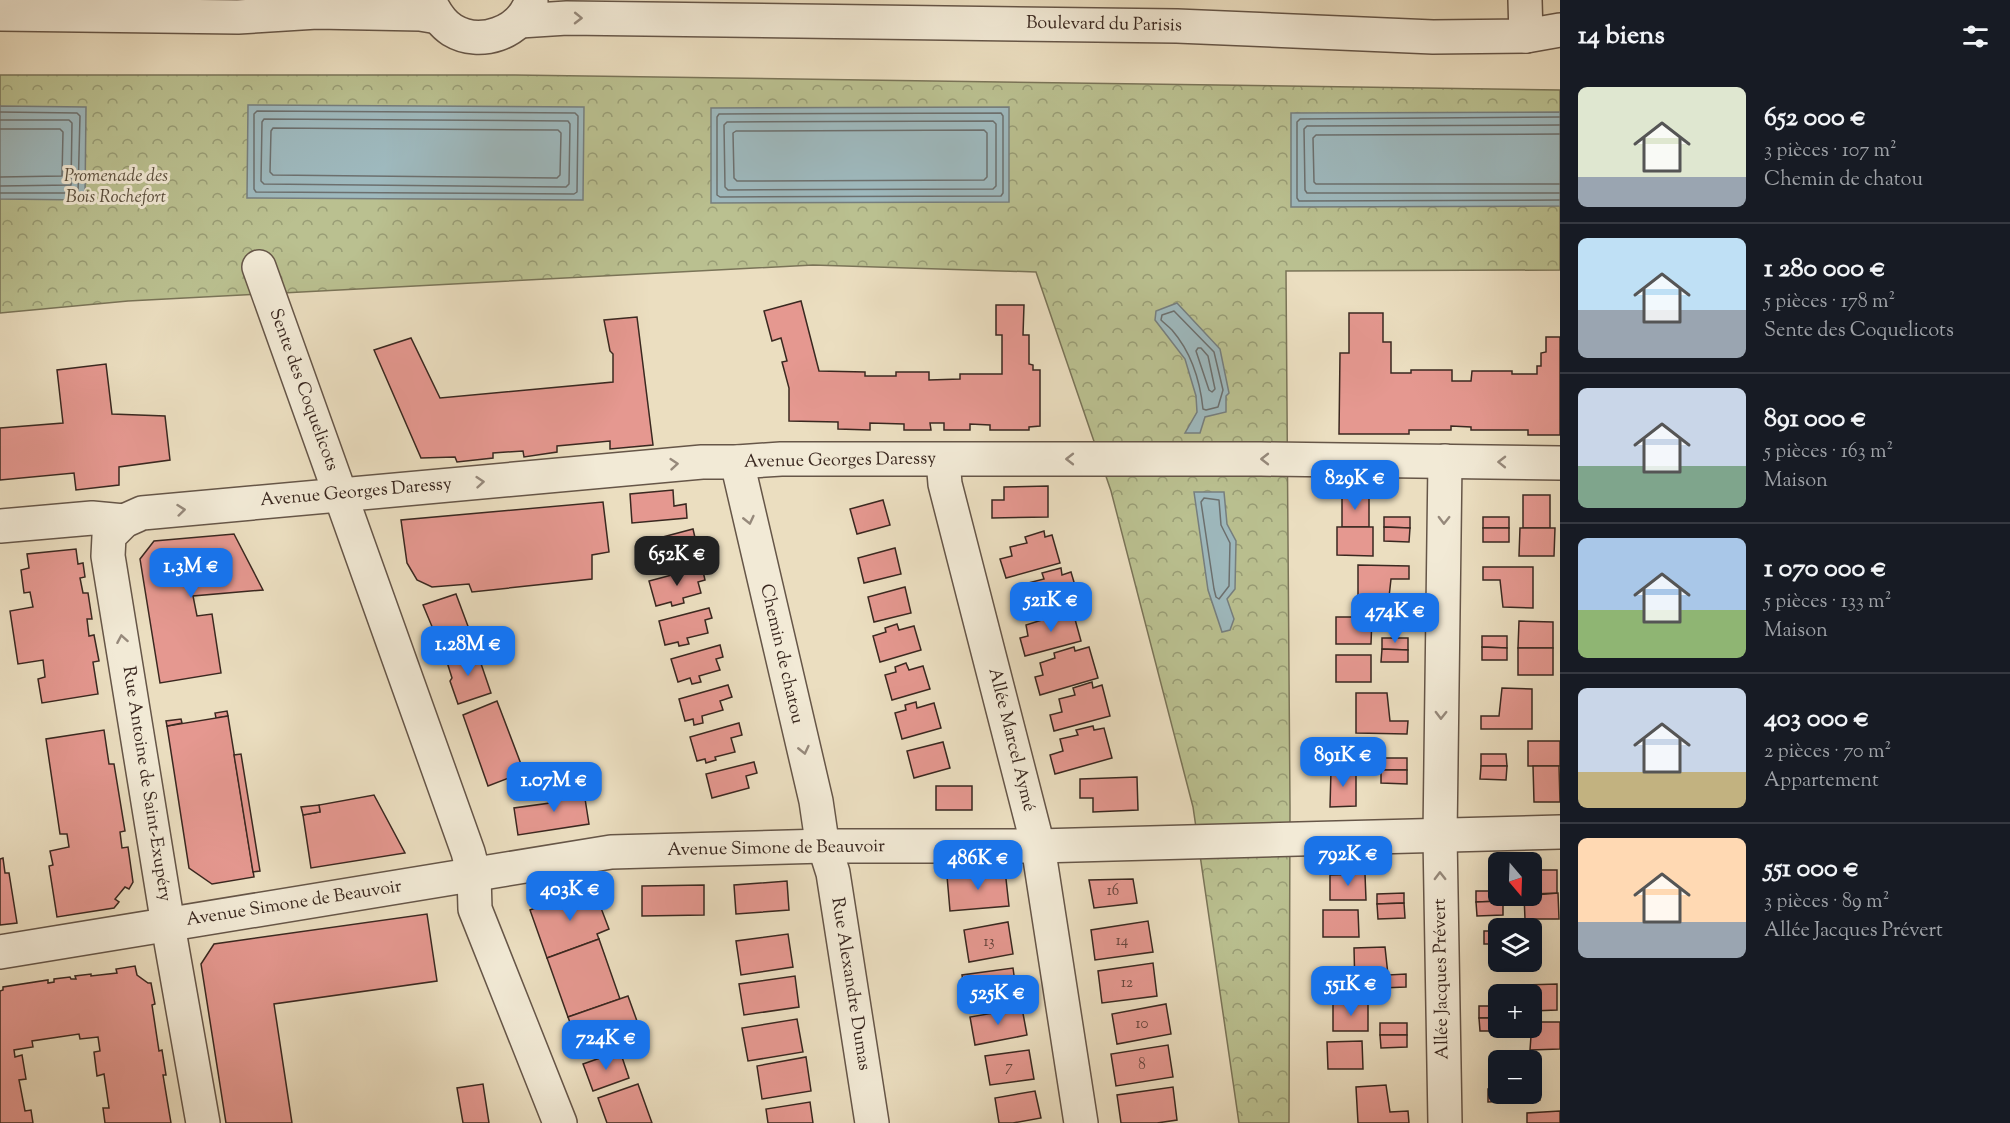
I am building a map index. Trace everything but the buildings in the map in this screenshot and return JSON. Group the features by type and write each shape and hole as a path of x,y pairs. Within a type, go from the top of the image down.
{"street":[{"name":"Boulevard du Parisis","path":"621,0 683,21"},
{"path":"1525,0 1526,36"},
{"path":"0,15 238,17 331,6 420,14 433,9 452,30 468,37 487,37 505,32 525,10"},
{"name":"Boulevard du Parisis","path":"525,10 567,18 1177,26 1433,38 1526,36 1560,40"},
{"name":"Boulevard du Parisis","path":"1526,36 1560,30"},
{"name":"Sente des Coquelicots","path":"259,267 468,852 474,876 475,909 560,1123"},
{"name":"Avenue Georges Daressy","path":"124,521 142,513 340,494 690,463 781,459 1560,463"},
{"name":"Allée Marcel Aymé","path":"943,460 945,484 1038,846 1081,1123"},
{"name":"Allée Jacques Prévert","path":"1444,1123 1440,836 1445,461"},
{"name":"Chemin de chatou","path":"737,462 816,801 824,846"},
{"path":"0,526 92,518 124,521"},
{"name":"Rue Antoine de Saint-Exupéry","path":"124,521 109,536 108,556 168,925 203,1123"},
{"name":"Avenue Simone de Beauvoir","path":"0,952 611,852 824,846 1038,846 1560,832"},
{"name":"Rue Alexandre Dumas","path":"824,846 833,873 872,1123"}],"green space":[{"name":"Promenade des Bois Rochefort","path":"0,75 515,75 1560,90 1560,270 1286,271 1290,808 1289,1123 1239,1123 1193,807 1111,491 1036,272 813,265 128,301 0,313"}],"water":[{"path":"248,105 584,107 583,200 247,198"},
{"path":"0,106 86,107 85,200 0,199"},
{"path":"1009,107 1009,202 711,203 711,108"},
{"path":"1560,112 1560,206 1291,207 1291,113"},
{"path":"1177,303 1220,349 1229,393 1226,396 1226,412 1205,417 1200,433 1185,433 1197,412 1196,396 1185,359 1155,320 1156,311"},
{"path":"1194,492 1224,492 1227,524 1236,541 1235,589 1227,599 1234,619 1230,630 1222,632 1208,590"}]}
